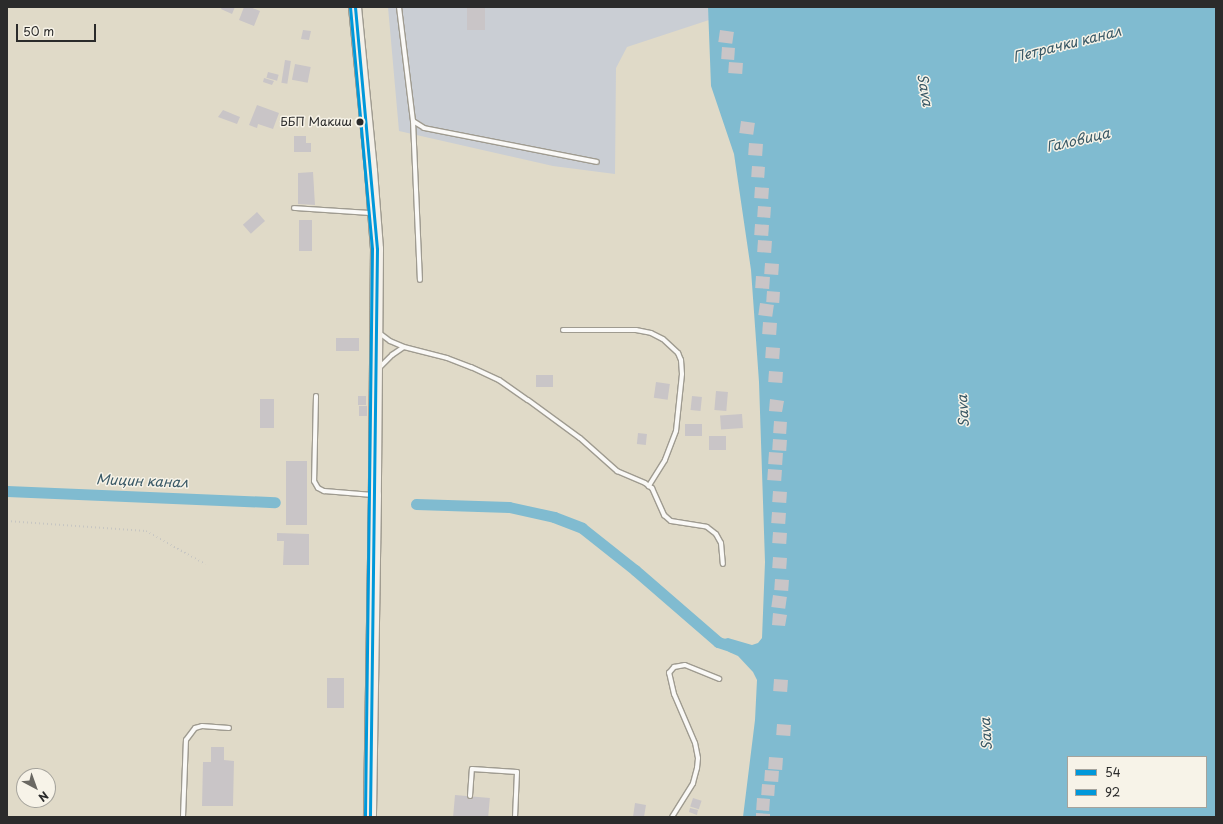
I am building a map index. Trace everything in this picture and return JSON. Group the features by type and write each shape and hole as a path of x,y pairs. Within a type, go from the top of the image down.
{"street":[{"path":"355,7 375,213 377,249 370,817"}],"lane":[{"path":"399,7 413,120 420,280"},
{"path":"413,120 424,128 597,162"},
{"path":"294,208 375,213"},
{"path":"563,330 636,330 663,339 678,353 681,360 682,374 676,431 665,460 649,486"},
{"path":"376,331 390,341 404,347 447,358 499,380 580,438 617,472 649,486 654,492 664,516 671,520 707,527 716,534 721,543 723,564"},
{"path":"376,371 392,355 404,347"},
{"path":"316,396 314,481 318,488 324,491 375,495"},
{"path":"672,817 693,783 698,768 698,758 695,743 674,694 669,673 674,667 685,665 692,666 719,679"},
{"path":"183,817 186,740 196,728 202,726 229,728"},
{"path":"470,796 472,769 517,772 515,817"}],"path":[{"path":"7,521 146,530 205,564"}],"shaded area":[{"path":"388,7 708,7 709,20 627,47 616,68 615,174 553,166 399,131"}],"water":[{"path":"708,7 1216,7 1216,817 743,817 755,720 757,680 753,672 738,656 729,652 718,642 728,638 752,645 758,643 762,638 765,562 759,382 751,270 734,154 711,86"}],"building":[{"path":"222,7 235,7 232,14 221,9"},
{"path":"244,7 250,7 260,11 254,26 239,20"},
{"path":"467,7 485,7 485,30 467,30"},
{"path":"303,30 311,31 309,40 301,39"},
{"path":"720,30 734,32 732,44 718,42"},
{"path":"722,47 735,48 734,60 721,59"},
{"path":"285,60 291,61 287,84 281,83"},
{"path":"729,62 743,63 742,74 728,73"},
{"path":"295,64 311,67 308,83 292,80"},
{"path":"268,72 279,75 277,81 266,78"},
{"path":"264,78 274,81 272,85 263,82"},
{"path":"257,105 279,113 273,129 258,124 257,128 249,125"},
{"path":"223,110 240,117 237,124 218,117"},
{"path":"741,121 755,123 753,135 739,133"},
{"path":"294,136 306,136 306,143 311,143 311,152 294,152"},
{"path":"749,143 763,144 762,156 748,155"},
{"path":"752,166 765,167 764,178 751,177"},
{"path":"313,172 315,205 298,204 298,173"},
{"path":"755,187 769,188 768,199 754,198"},
{"path":"758,206 771,207 770,218 757,217"},
{"path":"257,212 265,221 251,234 243,225"},
{"path":"299,220 312,220 312,251 299,251"},
{"path":"755,224 769,225 768,236 754,235"},
{"path":"758,240 772,241 771,253 757,252"},
{"path":"765,263 779,264 778,275 764,274"},
{"path":"756,276 770,277 769,289 755,288"},
{"path":"767,291 780,292 779,303 766,302"},
{"path":"760,303 774,305 772,317 758,315"},
{"path":"763,322 777,323 776,335 762,334"},
{"path":"336,338 359,338 359,351 336,351"},
{"path":"766,347 780,348 779,359 765,358"},
{"path":"769,371 783,372 782,383 768,382"},
{"path":"536,375 553,375 553,387 536,387"},
{"path":"656,382 670,384 668,400 654,398"},
{"path":"716,391 728,392 726,411 714,410"},
{"path":"358,396 366,396 366,405 358,405"},
{"path":"692,396 702,397 700,411 691,410"},
{"path":"260,399 274,399 274,428 260,428"},
{"path":"770,399 784,401 782,412 769,411"},
{"path":"359,406 367,406 367,416 359,416"},
{"path":"742,414 743,428 721,430 720,416"},
{"path":"774,421 787,422 786,434 773,433"},
{"path":"685,424 702,424 702,436 685,436"},
{"path":"638,433 647,434 646,445 637,444"},
{"path":"709,436 726,436 726,450 709,450"},
{"path":"773,439 787,440 786,451 772,450"},
{"path":"769,452 783,453 782,465 768,464"},
{"path":"286,461 307,461 307,525 286,525"},
{"path":"768,469 782,470 781,481 767,480"},
{"path":"773,491 787,492 786,503 772,502"},
{"path":"772,512 786,513 785,524 771,523"},
{"path":"773,532 787,533 786,544 772,543"},
{"path":"277,533 309,534 309,565 283,565 284,541 277,541"},
{"path":"773,557 787,558 786,569 772,568"},
{"path":"775,579 789,580 788,591 774,590"},
{"path":"773,595 787,597 785,609 771,607"},
{"path":"773,613 787,615 785,626 772,625"},
{"path":"327,678 344,678 344,708 327,708"},
{"path":"774,679 788,680 787,692 773,691"},
{"path":"777,724 791,725 790,736 776,735"},
{"path":"211,747 224,747 224,760 234,761 233,806 202,806 203,762 211,762"},
{"path":"769,757 783,758 782,770 768,769"},
{"path":"765,770 779,771 778,782 764,781"},
{"path":"762,784 775,785 774,796 761,795"},
{"path":"455,795 490,798 488,817 453,817"},
{"path":"693,798 702,801 699,809 690,807"},
{"path":"757,798 770,799 769,811 756,810"},
{"path":"635,803 646,805 644,817 633,817"},
{"path":"690,808 698,810 697,815 689,812"},
{"path":"756,813 770,814 770,817 756,817"}],"waterway":[{"name":"Мицин канал","path":"7,491 275,502"},
{"path":"416,504 509,507 554,517 582,528 635,570 718,642 733,647"}],"transit line":[{"name":"92","path":"350,7 372,249 365,817"},
{"name":"54","path":"355,7 377,249 370,817"}],"place":[{"name":"ББП Макиш","path":"360,122"}],"water label":[{"name":"Петрачки канал","path":"1067,44"},
{"name":"Sava","path":"925,90"},
{"name":"Галовица","path":"1078,140"},
{"name":"Sava","path":"963,411"},
{"name":"Sava","path":"986,734"}]}
